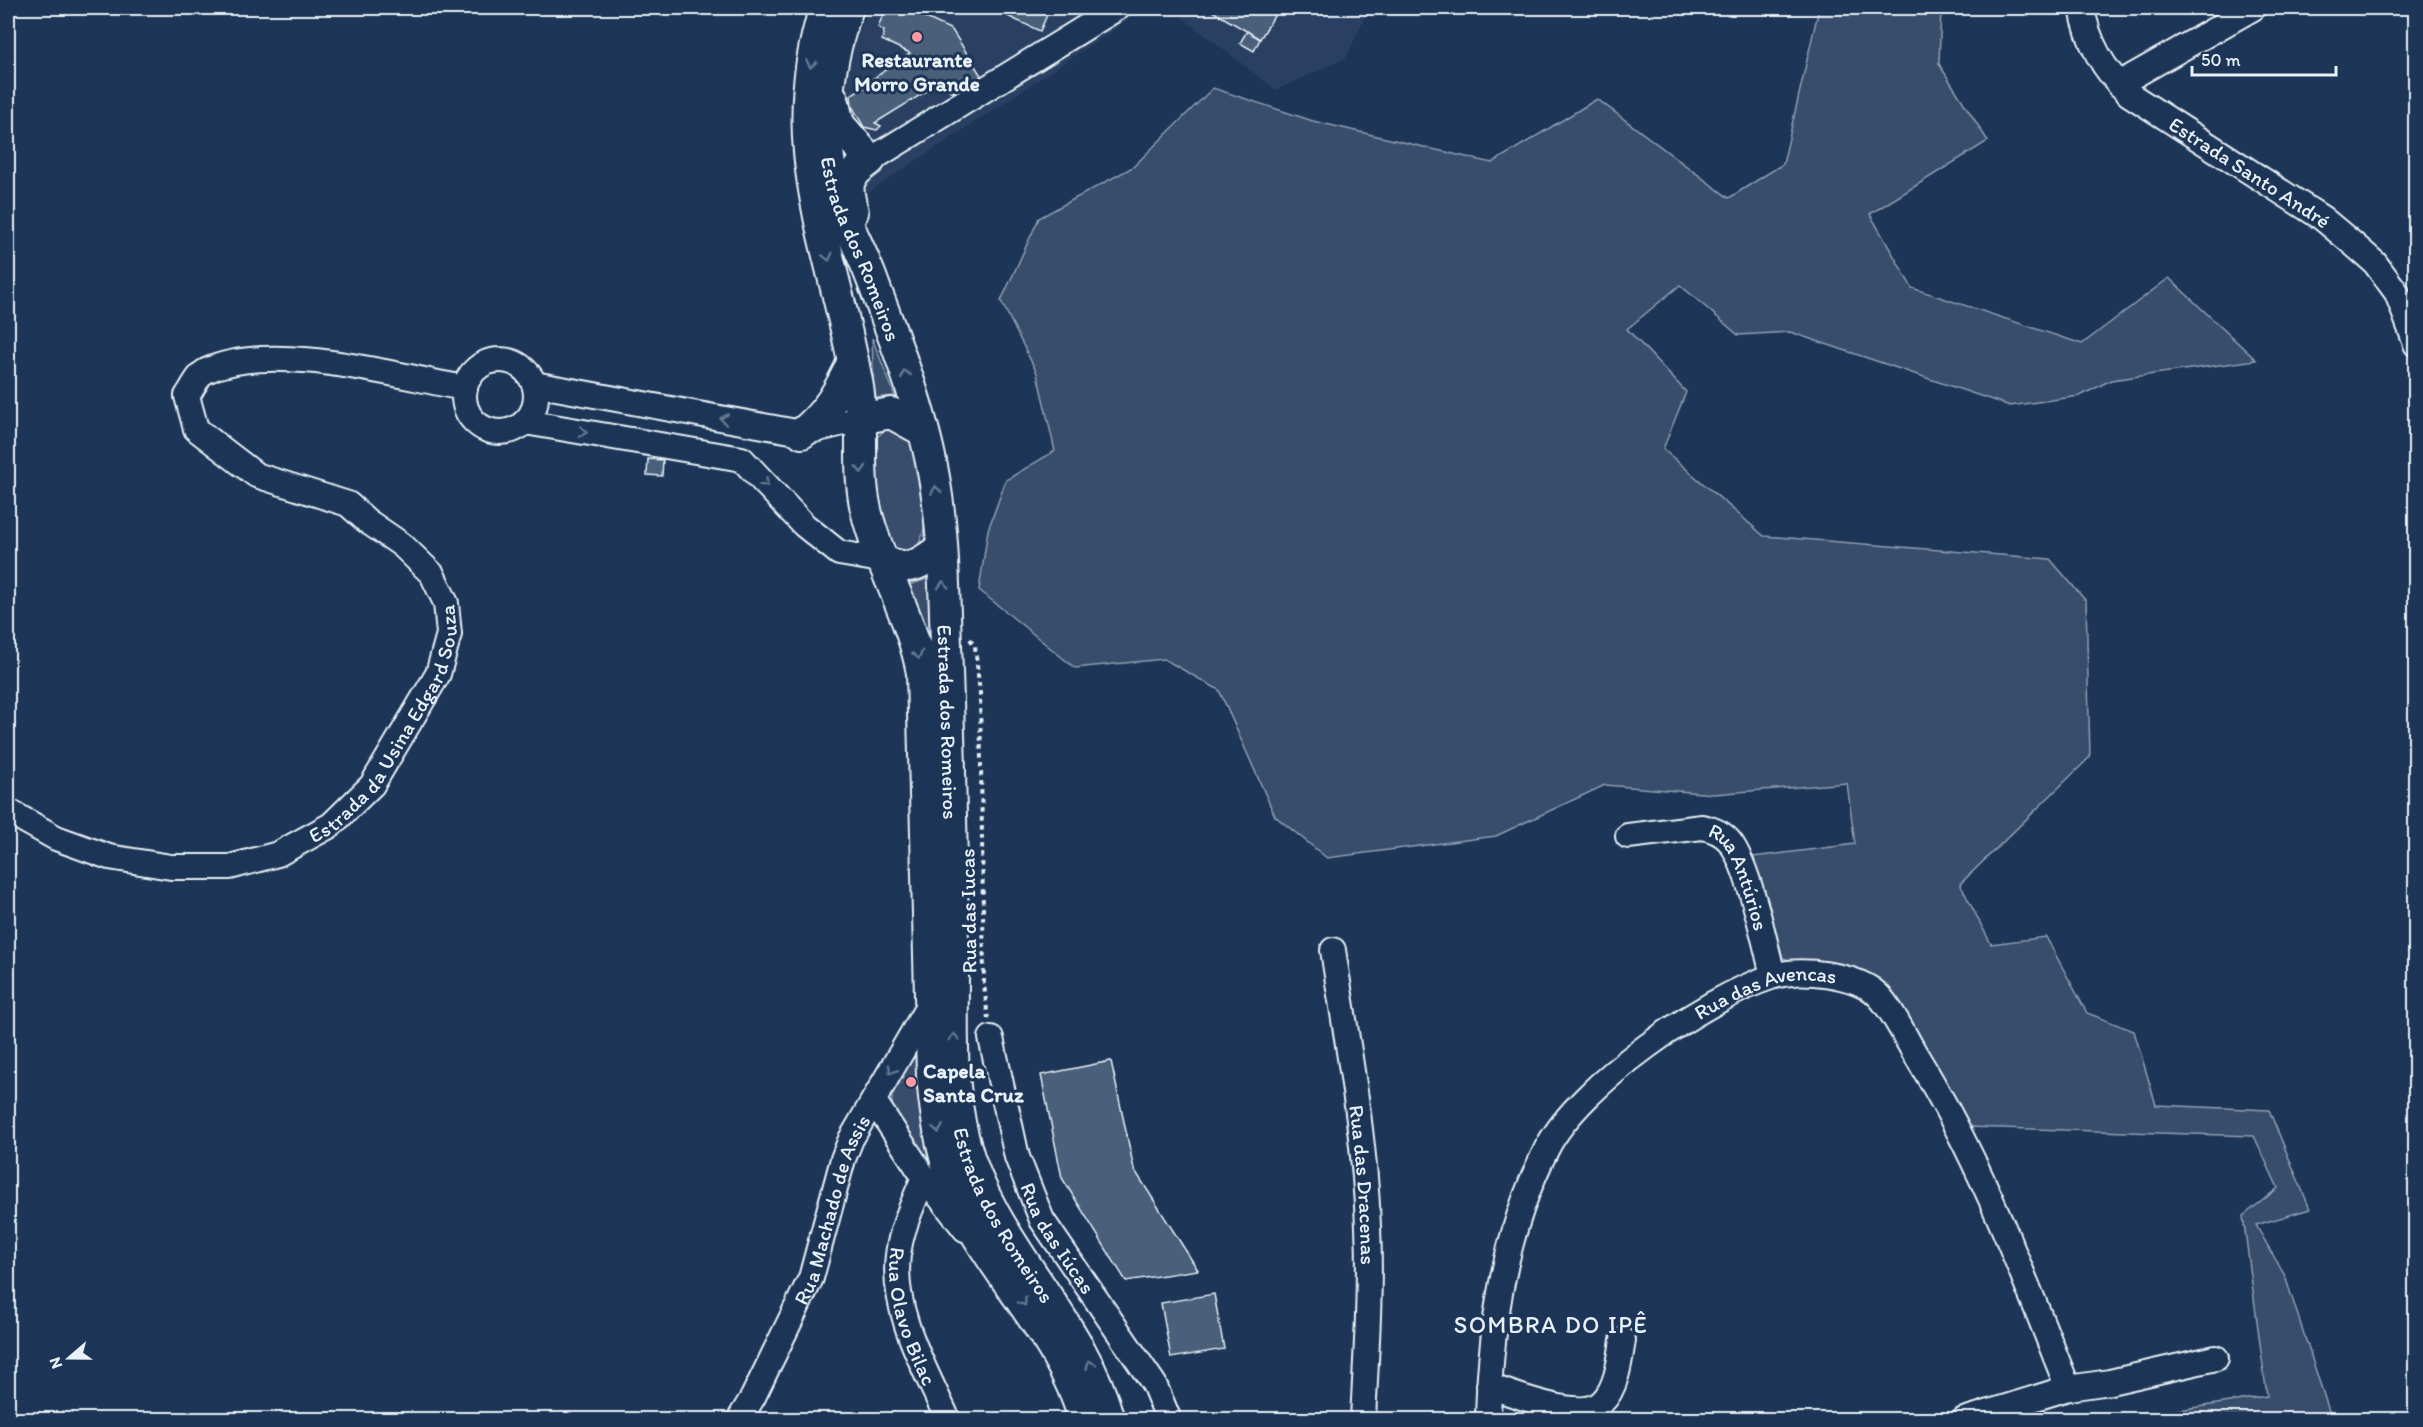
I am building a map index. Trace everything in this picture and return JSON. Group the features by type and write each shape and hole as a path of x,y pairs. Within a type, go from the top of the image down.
{"main road":[{"name":"Estrada dos Romeiros","path":"825,8 809,76 807,153 815,204 853,361 860,419 863,498 881,560 911,631 922,673 932,1076 940,1139 960,1200 990,1255 1059,1356 1084,1419"},
{"name":"Estrada dos Romeiros","path":"848,8 830,79 826,134 829,163 842,208 874,284 922,430 935,481 941,548 950,728 955,1076 962,1134 970,1163 994,1217 1079,1344 1092,1367 1109,1419"},
{"path":"830,79 839,124 870,160 852,174 848,192 874,284"},
{"path":"802,433 831,405 853,361"},
{"path":"860,419 891,413 922,430"},
{"path":"881,560 897,567 908,568 921,563 941,548"}],"street":[{"path":"870,160 1052,51 1117,8"},
{"name":"Estrada Santo André","path":"2082,8 2098,59 2129,94 2322,218 2375,263 2397,293 2415,345"},
{"path":"2119,84 2253,8"},
{"name":"Estrada da Usina Edgard Souza","path":"8,811 57,838 109,857 171,867 230,867 278,855 331,825 372,785 438,674 448,634 446,603 432,574 402,545 367,521 348,504 256,476 243,468 196,429 187,396 204,372 236,361 303,359 465,388"},
{"path":"493,361 513,363 529,375 534,384 535,404 525,422 507,431 497,432 478,425 467,408 465,388 475,371 493,361"},
{"path":"534,384 802,433 860,419"},
{"path":"525,422 742,459 804,525 839,553 881,560"},
{"name":"Rua Antúrios","path":"1628,836 1702,827 1712,829 1731,842 1763,932 1773,976"},
{"name":"Rua das Dracenas","path":"1334,950 1354,1096 1368,1225 1369,1273 1363,1419"},
{"name":"Rua das Avencas","path":"1488,1419 1495,1322 1515,1234 1533,1177 1564,1120 1583,1098 1660,1037 1706,1009 1773,976 1811,974 1837,976 1862,985 1878,995 1944,1101 1965,1140 1991,1197 2068,1388"},
{"name":"Rua Machado de Assis","path":"739,1419 753,1397 812,1278 843,1159 851,1139 930,1003"},
{"name":"Rua das Iúcas","path":"991,1038 1017,1157 1042,1220 1154,1384 1169,1419"},
{"path":"874,1101 957,1221 990,1255"},
{"name":"Rua Olavo Bilac","path":"924,1176 901,1238 897,1272 903,1308 920,1356 948,1419"},
{"path":"1489,1386 1555,1406 1575,1409 1591,1408 1602,1403 1610,1389 1623,1340"},
{"path":"1964,1419 2068,1388 2110,1382 2216,1358"}],"path":[{"name":"Rua das Iucas","path":"945,618 963,629 975,646 978,665 984,984 991,1038"}],"shaded area":[{"path":"870,8 1143,8 1115,29 860,198 840,73"},
{"path":"1170,8 1369,8 1346,58 1276,90"},
{"path":"1819,8 1941,8 1939,64 1988,141 1870,214 1912,288 2082,344 2169,278 2256,360 2111,380 2080,396 2010,406 1790,332 1738,335 1680,285 1627,329 1686,392 1663,449 1764,536 2050,559 2086,601 2090,757 1960,884 1991,944 2046,937 2087,1013 2134,1031 2156,1105 2269,1110 2310,1209 2256,1225 2285,1276 2329,1411 2335,1419 2122,1419 2267,1396 2243,1216 2278,1188 2254,1136 1966,1127 1879,985 1783,958 1753,857 1855,844 1847,783 1714,794 1605,785 1496,836 1327,858 1275,816 1219,690 1164,659 1075,668 979,590 988,530 1006,480 1055,451 1037,373 1001,301 1039,218 1133,167 1213,88 1313,121 1492,163 1597,99 1729,198 1783,164"},
{"path":"872,338 895,396 874,398"},
{"path":"886,429 894,429 910,438 918,465 925,517 923,532 918,544 909,553 894,547 876,496 876,438"},
{"path":"933,577 936,661 906,586"},
{"path":"911,1057 919,1059 947,1202 892,1107 892,1088"}],"building":[{"path":"886,8 905,8 952,30 982,77 963,90 951,92 943,82 932,87 929,84 926,86 927,91 875,123 881,126 877,130 864,127 852,106 851,95 863,87 869,89 867,83 910,53 882,40 884,31 878,27"},
{"path":"990,8 1050,8 1040,31"},
{"path":"1207,8 1279,8 1260,39"},
{"path":"1247,31 1260,39 1254,51 1240,43"},
{"path":"648,459 663,460 662,476 647,475"},
{"path":"1111,1061 1134,1169 1198,1270 1126,1281 1062,1178 1041,1075"},
{"path":"1214,1294 1224,1349 1171,1358 1161,1303"}],"place":[{"name":"Restaurante Morro Grande","path":"917,37"},
{"name":"Capela Santa Cruz","path":"911,1082"}],"district":[{"name":"SOMBRA DO IPÊ","path":"1551,1324"}]}
